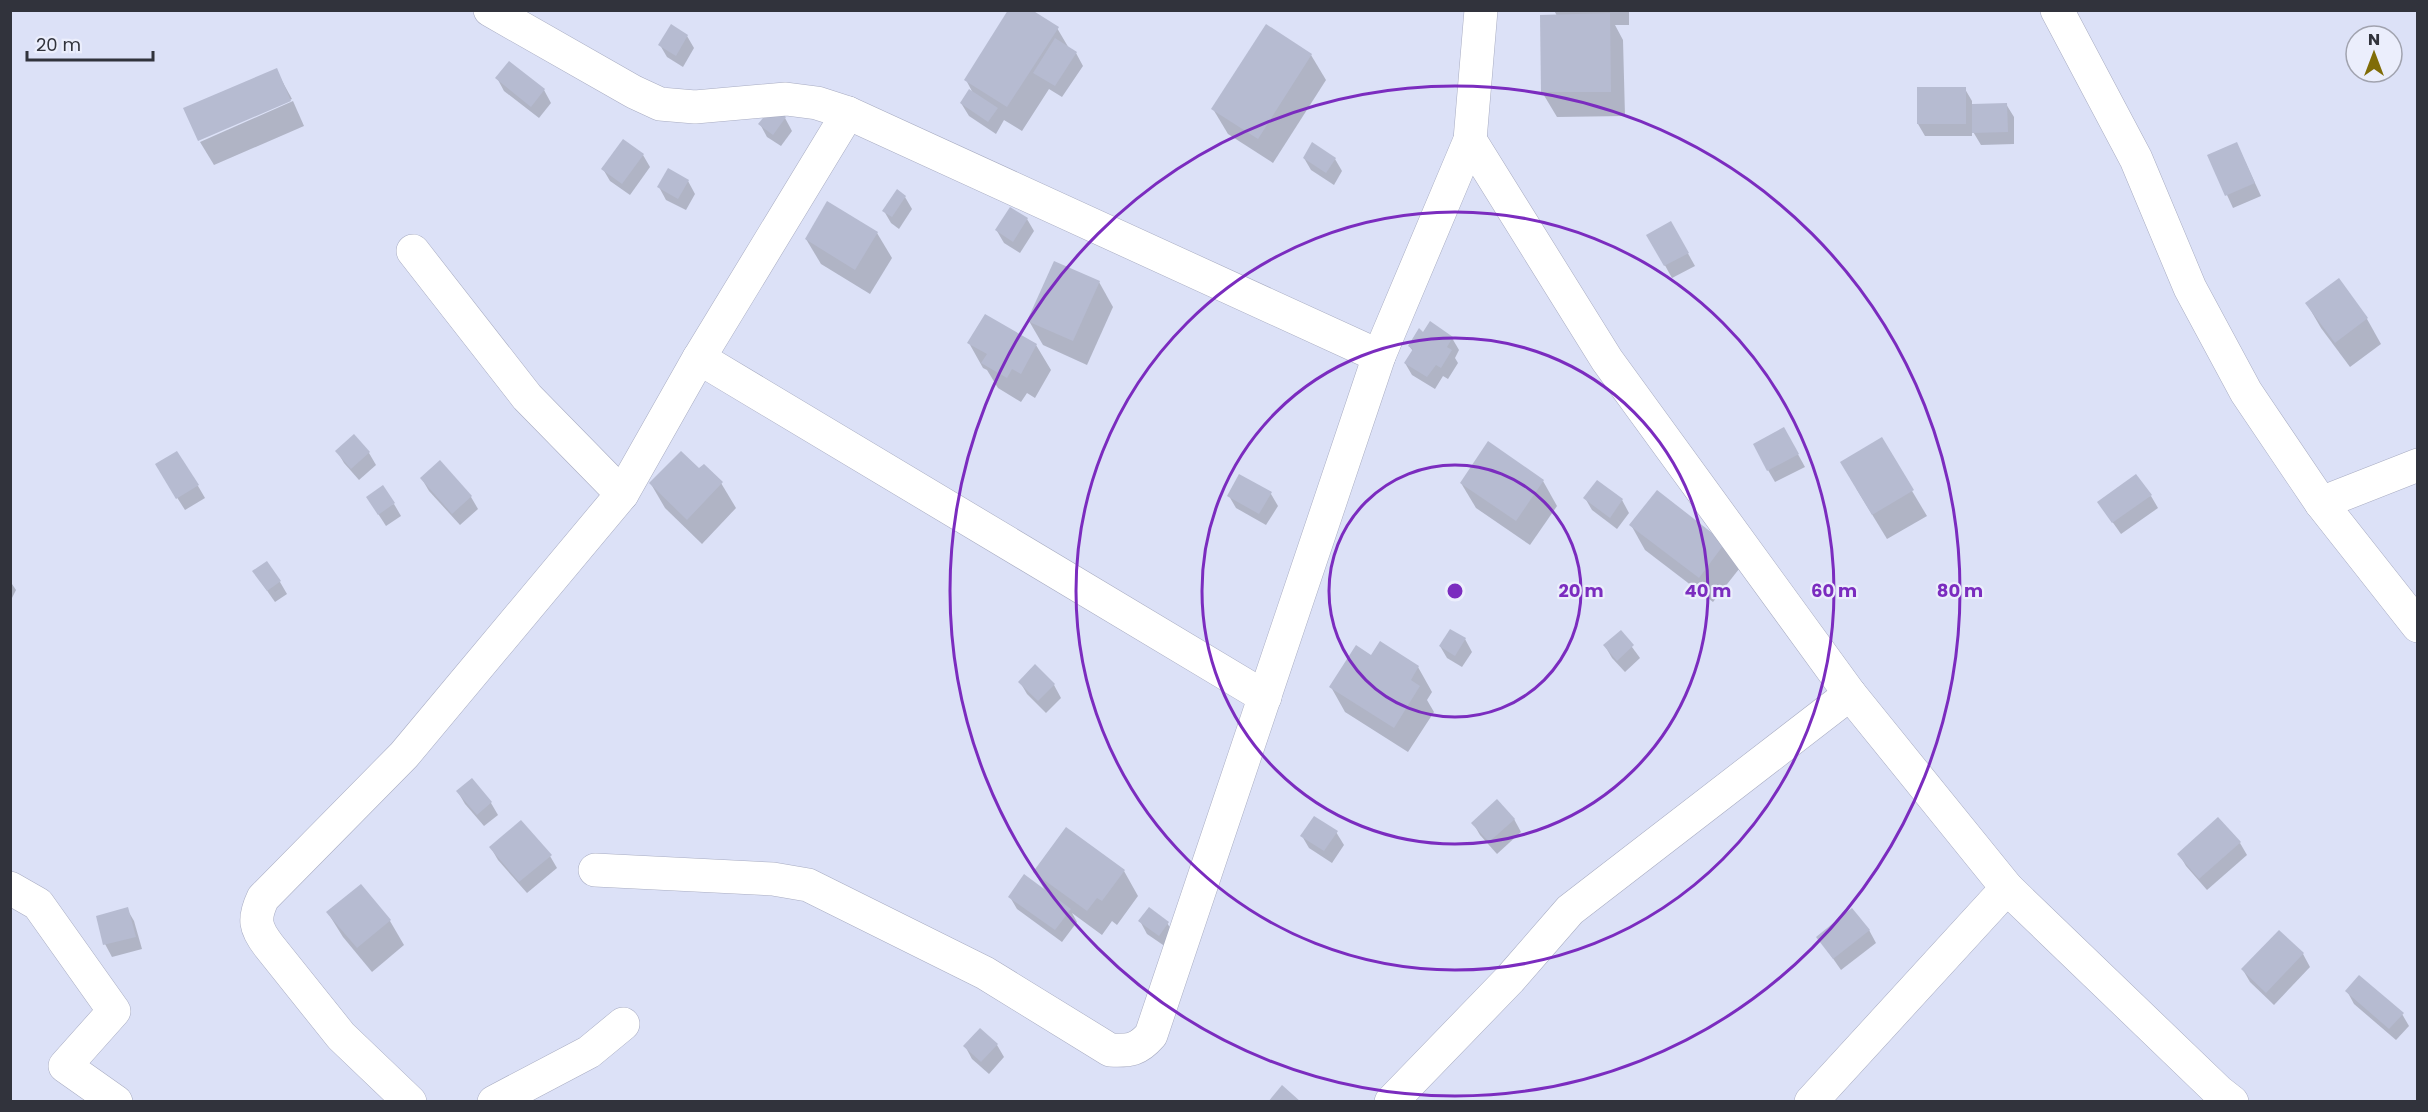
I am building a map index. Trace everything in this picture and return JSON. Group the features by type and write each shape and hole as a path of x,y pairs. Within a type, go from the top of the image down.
{"street":[{"path":"490,10 634,92 660,104 695,107 786,99 817,103 848,113 1379,356"},
{"path":"595,870 773,879 808,885 985,973 1110,1050 1124,1051 1141,1046 1151,1035 1379,356 1470,140 1480,10"},
{"path":"2057,10 2136,159 2195,298 2246,392 2321,503 2418,626"},
{"path":"410,1101 341,1036 259,933 256,920 263,898 404,755 622,494 699,358 848,113"},
{"path":"1470,140 1607,360 1850,694 2007,888 2220,1098"},
{"path":"413,251 527,397 622,494"},
{"path":"699,358 1265,697"},
{"path":"2321,503 2418,465"},
{"path":"1391,1101 1510,979 1570,910 1850,694"},
{"path":"10,888 38,904 114,1011 65,1066 116,1101"},
{"path":"1811,1101 2007,888"},
{"path":"494,1101 589,1052 623,1024"}],"building":[{"path":"1008,10 1032,10 1059,27 1007,107 964,80"},
{"path":"1610,13 1611,92 1541,92 1540,15"},
{"path":"671,24 688,35 676,56 658,45"},
{"path":"1266,24 1312,54 1258,139 1211,109"},
{"path":"1055,38 1077,52 1055,86 1033,73"},
{"path":"509,61 545,89 531,107 495,78"},
{"path":"277,68 291,101 198,141 183,108"},
{"path":"1917,87 1966,87 1966,124 1917,124"},
{"path":"969,89 998,108 988,122 960,103"},
{"path":"2007,103 2008,132 1972,133 1972,104"},
{"path":"772,107 786,117 773,135 758,124"},
{"path":"623,139 644,154 622,184 601,169"},
{"path":"1312,142 1336,158 1326,173 1303,158"},
{"path":"2237,142 2255,183 2225,196 2207,155"},
{"path":"668,168 689,180 678,199 657,187"},
{"path":"897,189 906,196 892,217 882,211"},
{"path":"827,201 878,232 855,270 805,239"},
{"path":"1010,207 1028,218 1013,242 995,230"},
{"path":"1671,221 1689,253 1664,266 1646,235"},
{"path":"1054,261 1100,281 1073,341 1027,321"},
{"path":"2339,278 2368,318 2335,343 2305,303"},
{"path":"985,314 1037,344 1021,374 1012,369 1007,378 981,363 987,354 967,343"},
{"path":"1430,321 1453,337 1447,347 1452,350 1441,368 1436,365 1427,377 1404,363 1413,349 1408,346 1419,328 1423,332"},
{"path":"1784,427 1799,454 1767,471 1753,444"},
{"path":"354,434 370,452 351,469 335,451"},
{"path":"1882,437 1914,490 1872,515 1840,462"},
{"path":"1488,441 1544,480 1516,521 1460,483"},
{"path":"177,451 199,485 176,499 155,464"},
{"path":"681,451 699,468 704,464 723,482 687,520 649,483"},
{"path":"440,460 472,496 452,514 420,478"},
{"path":"1239,474 1272,492 1259,514 1227,496"},
{"path":"2136,474 2152,495 2112,523 2097,502"},
{"path":"1597,480 1623,499 1610,518 1583,498"},
{"path":"383,485 395,503 378,515 366,497"},
{"path":"1657,490 1725,543 1699,578 1629,525"},
{"path":"267,561 281,581 267,591 252,571"},
{"path":"1450,629 1466,638 1455,656 1439,646"},
{"path":"1621,630 1634,645 1617,661 1603,645"},
{"path":"1380,641 1419,666 1411,680 1420,686 1394,728 1329,687 1356,645 1371,655"},
{"path":"1035,664 1055,684 1038,701 1018,682"},
{"path":"472,778 492,802 477,815 456,791"},
{"path":"1497,799 1515,819 1489,842 1471,823"},
{"path":"1314,816 1338,831 1324,851 1300,836"},
{"path":"2218,817 2241,842 2199,879 2177,854"},
{"path":"521,820 552,855 519,882 489,847"},
{"path":"1066,827 1125,870 1102,901 1097,898 1087,911 1033,872"},
{"path":"1024,874 1071,909 1055,930 1008,897"},
{"path":"361,884 391,920 357,948 326,912"},
{"path":"128,907 136,937 103,945 96,916"},
{"path":"1149,907 1169,922 1159,936 1138,921"},
{"path":"1852,908 1870,930 1833,959 1816,937"},
{"path":"2279,930 2304,953 2266,993 2241,969"},
{"path":"2359,975 2404,1013 2389,1029 2345,991"},
{"path":"980,1028 998,1044 981,1062 963,1046"},
{"path":"1282,1085 1301,1102 1268,1102"}]}
